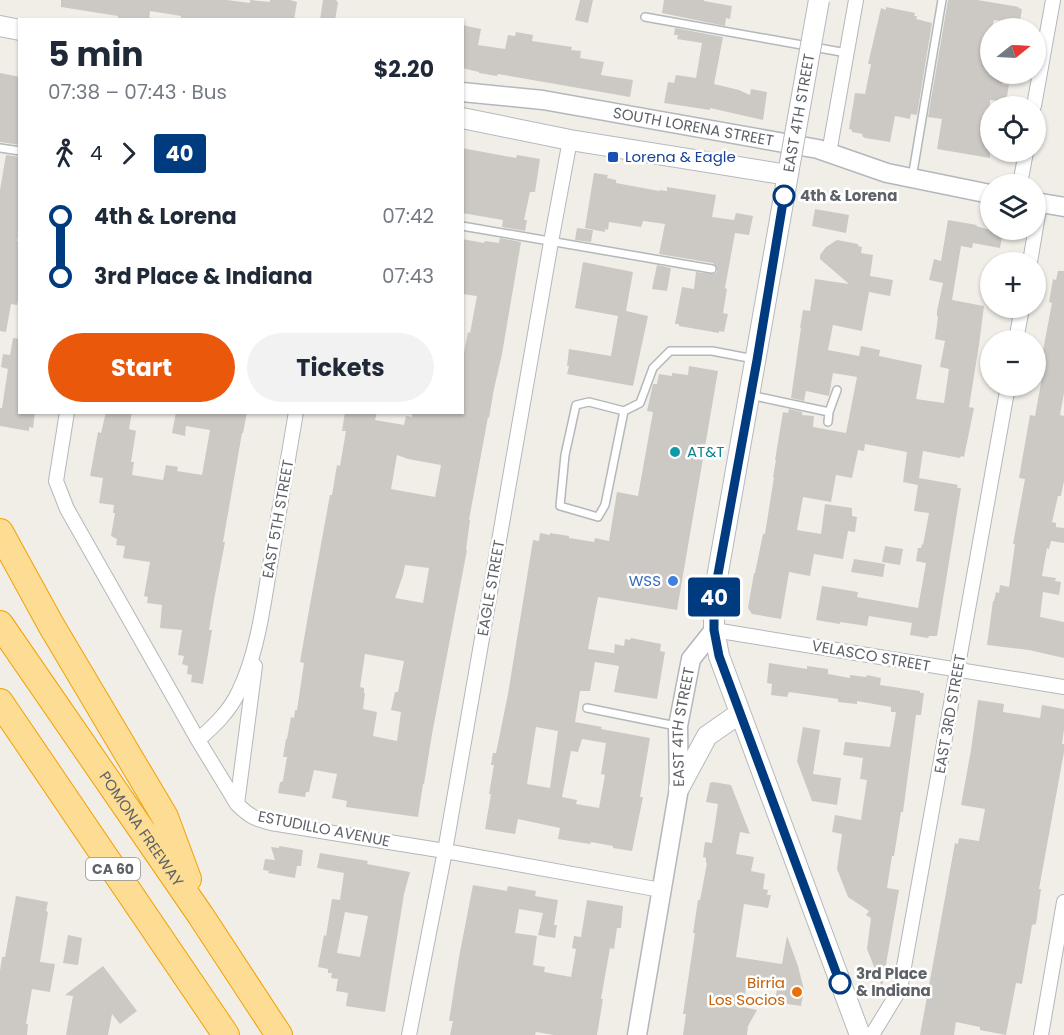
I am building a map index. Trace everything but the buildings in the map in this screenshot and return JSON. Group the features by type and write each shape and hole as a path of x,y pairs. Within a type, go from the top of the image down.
{"highway":[{"path":"0,532 51,625 165,817 201,916"},
{"name":"POMONA FREEWAY","path":"0,624 201,916 279,1035"},
{"name":"CA 60","path":"0,702 226,1035"}],"main road":[{"name":"EAST 4TH STREET","path":"714,630 714,596 819,0"},
{"path":"0,26 18,30"},
{"name":"SOUTH LORENA STREET","path":"464,118 570,140 790,166"},
{"path":"714,630 719,656 860,1035"},
{"path":"679,788 707,736 740,713"}],"street":[{"path":"829,153 856,0"},
{"path":"1036,96 1053,0"},
{"name":"SOUTH LORENA STREET","path":"464,92 543,100 818,149 887,173 980,192"},
{"name":"EAGLE STREET","path":"409,1035 445,851 570,140"},
{"path":"1046,204 1064,207"},
{"name":"EAST 3RD STREET","path":"872,1035 900,989 1006,396"},
{"name":"ESTUDILLO AVENUE","path":"67,414 56,481 67,509 198,740 237,804 245,812 271,823 445,851 661,890"},
{"name":"EAST 5TH STREET","path":"237,804 260,626 296,414"},
{"name":"EAST 5TH STREET","path":"198,740 215,725 240,691 260,626"},
{"name":"VELASCO STREET","path":"714,630 1064,687"},
{"name":"EAST 4TH STREET","path":"637,1035 679,788 678,726 691,659 714,630"},
{"path":"1041,1035 1064,902"}],"lane":[{"path":"912,178 942,0"},
{"path":"645,17 847,53"},
{"path":"0,148 18,151"},
{"path":"464,226 712,269"},
{"path":"624,411 605,505 598,518 560,506 565,455 576,405 589,402 624,411 640,403 653,368 670,351 712,351 757,360"},
{"path":"828,422 837,390"},
{"path":"750,395 830,412"},
{"path":"587,708 678,726"}],"bus line":[{"name":"40","path":"784,196 757,360 723,540 714,596 714,630 719,656 840,983"}],"place":[{"name":"Lorena & Eagle","path":"613,157"},
{"name":"4th & Lorena","path":"784,196"},
{"name":"AT&T","path":"675,452"},
{"name":"WSS","path":"673,581"},
{"name":"3rd Place & Indiana","path":"840,983"},
{"name":"Birria Los Socios","path":"797,992"}]}
